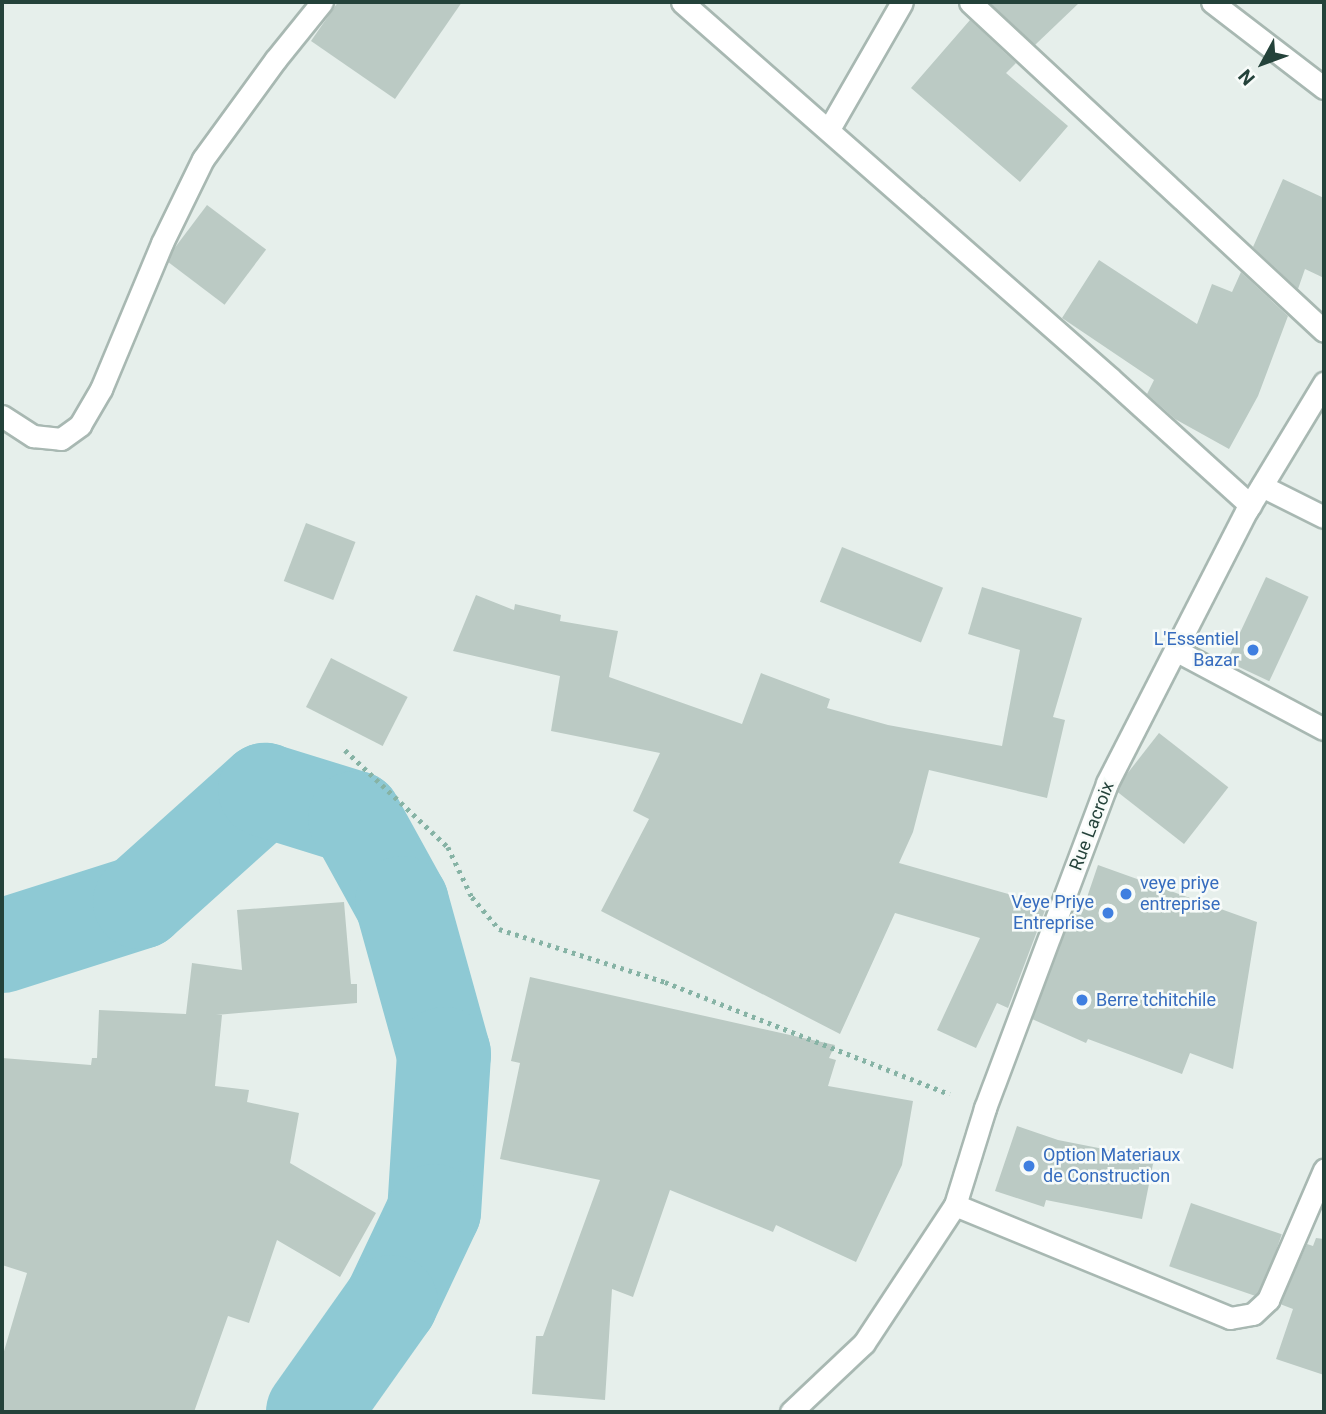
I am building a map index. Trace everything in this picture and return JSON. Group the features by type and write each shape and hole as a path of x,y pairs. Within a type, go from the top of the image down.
{"street":[{"path":"2,416 33,436 61,439 80,425 102,389 162,243 203,159 276,59 322,2"},
{"path":"682,2 829,129 1250,505"},
{"path":"829,129 902,2"},
{"path":"970,2 1324,331"},
{"path":"1212,2 1324,88"},
{"name":"Rue Lacroix","path":"791,1412 864,1343 955,1205 985,1108 1107,783 1250,505 1324,383"},
{"path":"1262,486 1324,517"},
{"path":"1177,651 1324,729"},
{"path":"955,1205 1230,1318 1253,1314 1268,1300 1324,1170"}],"path":[{"path":"345,750 448,847 472,897 499,929 665,982 985,1108"}],"building":[{"path":"338,2 462,2 395,99 311,41"},
{"path":"989,2 1080,2 1035,45"},
{"path":"970,20 1016,63 1006,73 1068,126 1020,182 911,88"},
{"path":"1283,179 1324,198 1324,278 1305,269 1298,289 1253,247"},
{"path":"207,205 266,250 225,305 165,260"},
{"path":"1099,260 1197,324 1212,284 1232,292 1241,272 1288,316 1258,396 1229,449 1175,419 1147,394 1154,380 1062,318"},
{"path":"306,523 355,542 333,600 284,581"},
{"path":"842,547 943,588 921,643 820,602"},
{"path":"1266,577 1309,597 1269,681 1227,661"},
{"path":"982,587 1082,618 1053,717 1065,720 1047,798 929,770 913,832 899,863 1047,905 1008,1008 997,1003 976,1048 937,1030 980,938 895,913 840,1034 601,911 649,819 633,811 660,753 551,731 560,676 453,651 476,595 514,610 515,604 561,615 560,621 618,631 609,677 742,724 761,673 830,699 827,708 888,725 1002,746 1020,650 968,634"},
{"path":"331,658 408,697 383,746 306,707"},
{"path":"1159,733 1228,787 1184,844 1115,790"},
{"path":"1098,865 1257,922 1233,1069 1190,1053 1182,1074 1088,1039 1086,1043 1032,1019 1072,913 1081,915"},
{"path":"344,902 351,984 357,984 357,1003 216,1015 222,1015 215,1086 249,1090 247,1102 299,1113 290,1163 376,1213 340,1277 277,1240 249,1323 228,1316 194,1412 2,1412 2,1358 27,1273 2,1265 2,1058 91,1065 92,1058 97,1058 99,1010 186,1014 192,963 242,970 237,910"},
{"path":"530,977 835,1045 829,1058 836,1060 828,1086 913,1101 902,1165 856,1262 776,1225 773,1232 670,1190 633,1297 612,1289 605,1400 532,1394 536,1336 543,1336 600,1180 500,1159 520,1063 511,1061"},
{"path":"1017,1126 1058,1140 1154,1159 1142,1219 1046,1200 1044,1207 995,1191"},
{"path":"1191,1203 1282,1234 1260,1298 1169,1266"},
{"path":"1316,1238 1324,1239 1324,1375 1276,1359 1293,1309 1280,1304 1307,1244 1313,1246"}],"waterway":[{"path":"2,946 140,902 265,790 355,818 402,903 444,1054 434,1211 391,1302 313,1412"}],"place":[{"name":"L'Essentiel Bazar","path":"1253,650"},
{"name":"veye priye entreprise","path":"1126,894"},
{"name":"Veye Priye Entreprise","path":"1108,913"},
{"name":"Berre tchitchile","path":"1082,1000"},
{"name":"Option Materiaux de Construction","path":"1029,1166"}]}
